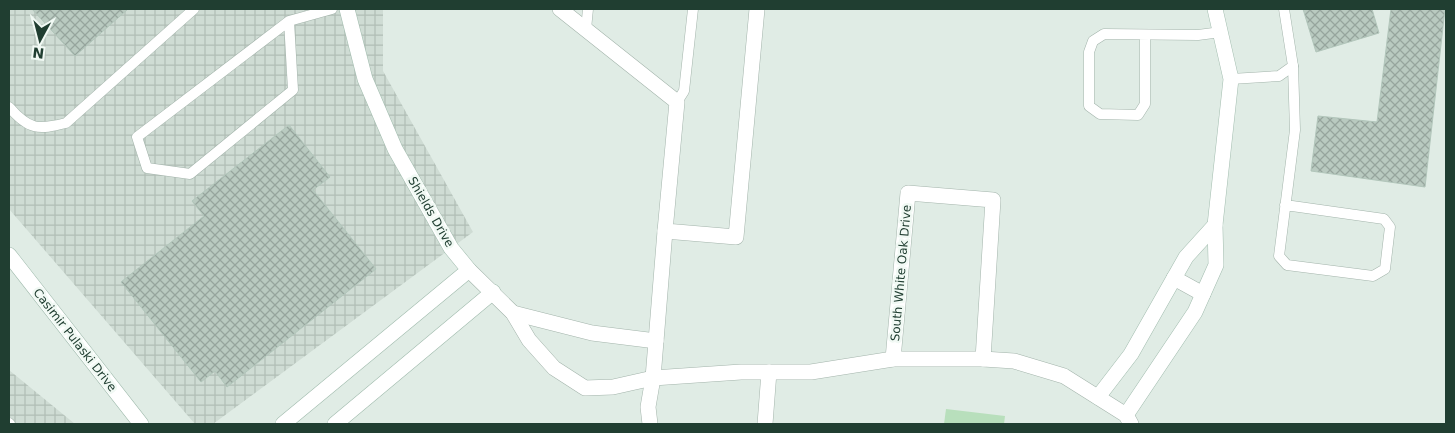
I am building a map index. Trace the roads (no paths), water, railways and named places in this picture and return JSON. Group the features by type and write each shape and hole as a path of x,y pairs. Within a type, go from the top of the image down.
{"street":[{"name":"Shields Drive","path":"346,9 364,79 395,149 451,248 469,270"},
{"path":"560,9 677,102 664,231 653,378 648,408 650,424"},
{"path":"664,231 736,237 756,9"},
{"name":"South White Oak Drive","path":"469,270 514,313 530,340 554,368 585,388 613,387 653,378 769,372 811,372 893,359 982,359 1014,361 1064,376 1098,397 1128,420 1195,312 1216,265 1214,225 1231,79 1215,9"},
{"name":"South White Oak Drive","path":"893,359 908,193 993,200 982,359"},
{"path":"1098,397 1130,354 1186,257 1214,225"},
{"name":"Casimir Pulaski Drive","path":"9,255 140,424"},
{"path":"283,424 469,270"},
{"path":"1174,278 1203,294"},
{"path":"335,424 493,292"},
{"path":"514,313 592,333 656,341"},
{"path":"765,424 769,372"}],"lane":[{"path":"9,107 22,122 44,128 66,122 194,9"},
{"path":"289,21 293,90 190,174 147,168 138,137 289,21 332,9"},
{"path":"586,29 588,9"},
{"path":"677,102 684,91 693,9"},
{"path":"1284,9 1292,44 1295,130 1285,205 1279,256 1287,265 1373,276 1385,269 1390,227 1384,219 1285,205"},
{"path":"1146,35 1145,104 1138,116 1100,114 1089,106 1089,52 1093,41 1104,34 1198,36 1221,32"},
{"path":"1231,79 1279,76 1293,66"}]}
